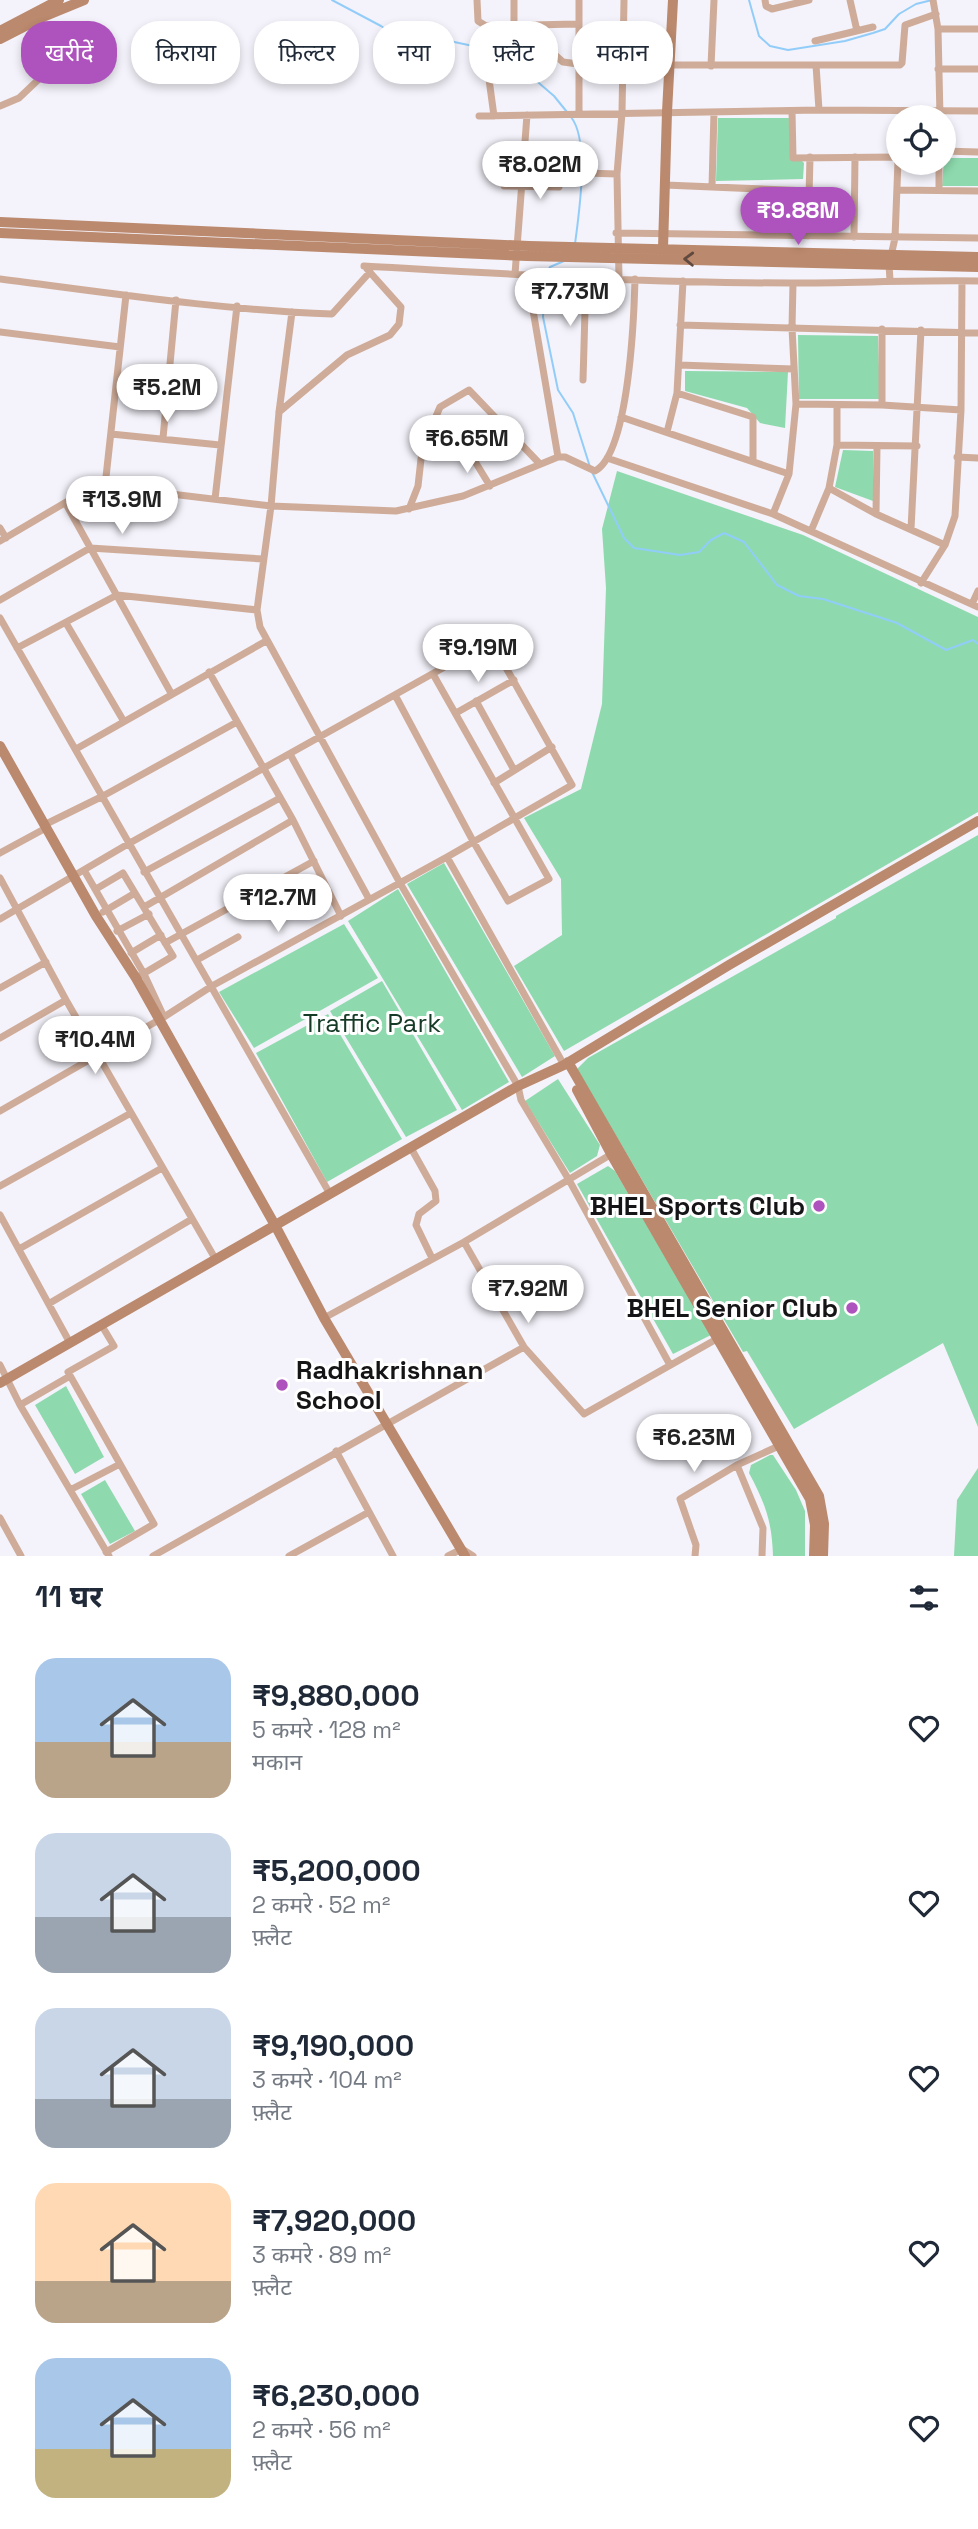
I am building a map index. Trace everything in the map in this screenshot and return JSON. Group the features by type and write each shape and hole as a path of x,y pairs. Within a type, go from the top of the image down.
{"main road":[{"path":"0,31 59,0"},
{"path":"0,39 84,0"},
{"path":"672,21 673,0"},
{"path":"663,248 669,84"},
{"path":"0,222 135,233 516,250 890,260 978,257"},
{"path":"0,233 135,233"},
{"path":"618,253 663,248 978,267"},
{"path":"0,746 73,876 101,913 140,976 324,1318 464,1553"},
{"path":"4,1381 518,1086 566,1063 978,821"},
{"path":"566,1063 783,1443 819,1496 824,1524 823,1556"},
{"path":"783,1443 810,1499 815,1525 814,1556"}],"street":[{"path":"477,0 480,21"},
{"path":"514,0 514,21"},
{"path":"577,21 579,0"},
{"path":"619,279 616,233 617,174 622,113 624,0"},
{"path":"711,66 714,0"},
{"path":"765,0 766,6 772,9 809,0"},
{"path":"850,0 857,31"},
{"path":"673,65 900,65 905,24 935,7 940,105"},
{"path":"815,41 873,27"},
{"path":"938,29 978,29"},
{"path":"816,65 819,110"},
{"path":"938,69 978,69"},
{"path":"0,106 19,99 34,84"},
{"path":"490,84 494,116"},
{"path":"578,84 578,113"},
{"path":"479,116 819,110 886,113"},
{"path":"792,111 793,158 886,159"},
{"path":"956,113 978,111"},
{"path":"712,187 715,112"},
{"path":"515,274 527,115"},
{"path":"525,151 559,151 559,187 505,187 503,152 525,151"},
{"path":"956,151 978,152"},
{"path":"808,236 810,157"},
{"path":"855,158 855,237"},
{"path":"585,173 617,174"},
{"path":"890,280 897,175"},
{"path":"939,175 939,190"},
{"path":"665,185 809,191"},
{"path":"897,190 978,191"},
{"path":"616,233 978,238"},
{"path":"279,412 346,355 390,335 399,324 401,307 364,266 683,281 978,281"},
{"path":"0,279 126,295 332,314 370,272"},
{"path":"527,275 561,457"},
{"path":"583,380 586,277"},
{"path":"0,528 3,539 85,491 106,486 271,506 396,511 463,496 561,457 595,471 603,467 621,417 634,338 635,279"},
{"path":"667,432 677,393 683,281"},
{"path":"921,583 945,545 955,516 961,410 962,281"},
{"path":"773,514 789,474 796,404 792,328 793,283"},
{"path":"106,486 126,295"},
{"path":"163,438 176,300"},
{"path":"215,499 237,306"},
{"path":"292,312 257,610 260,627 400,883 518,1086 521,1100 569,1180 670,1365"},
{"path":"680,325 978,332"},
{"path":"882,329 882,405"},
{"path":"911,529 921,330"},
{"path":"0,332 120,347"},
{"path":"679,365 794,369"},
{"path":"409,509 418,486 421,459 430,428 440,407 468,390 540,464"},
{"path":"677,393 753,418 753,460"},
{"path":"796,404 882,405 961,410"},
{"path":"811,531 830,488 837,445 837,405"},
{"path":"621,417 789,474"},
{"path":"111,434 220,445"},
{"path":"837,445 917,446"},
{"path":"876,514 877,446"},
{"path":"468,450 490,486"},
{"path":"957,457 978,458"},
{"path":"607,458 773,514 975,606 978,591"},
{"path":"830,488 876,514 945,545"},
{"path":"66,504 172,693"},
{"path":"0,600 90,548 263,559"},
{"path":"17,648 117,595 257,610"},
{"path":"0,618 330,1194"},
{"path":"66,622 123,720"},
{"path":"0,919 491,640 572,785 212,986 0,1111"},
{"path":"76,749 266,641"},
{"path":"209,672 293,820 341,916"},
{"path":"396,695 508,901 549,879 433,674"},
{"path":"456,713 514,680"},
{"path":"476,701 513,770"},
{"path":"0,853 237,722"},
{"path":"494,783 552,747"},
{"path":"290,754 369,899"},
{"path":"144,872 280,798"},
{"path":"117,931 160,898 293,820"},
{"path":"447,857 566,1063"},
{"path":"165,943 314,861"},
{"path":"84,870 96,888 101,913 131,953 140,976 173,956 123,873 96,888"},
{"path":"0,878 66,1000 216,1260"},
{"path":"101,913 135,892"},
{"path":"131,953 161,935"},
{"path":"197,960 238,937"},
{"path":"0,988 46,962"},
{"path":"0,1038 66,1000"},
{"path":"0,1186 131,1113"},
{"path":"411,1148 435,1191 436,1201 419,1214 416,1224 432,1258"},
{"path":"324,1318 464,1242 615,1152"},
{"path":"19,1249 162,1168"},
{"path":"0,1215 70,1343"},
{"path":"50,1303 192,1219"},
{"path":"464,1242 524,1347 584,1414 721,1336"},
{"path":"0,1366 4,1381 108,1554 154,1524 68,1372 114,1346 102,1326"},
{"path":"153,1556 163,1553 336,1451 524,1347"},
{"path":"20,1405 70,1376"},
{"path":"695,1556 696,1545 680,1499 737,1465 783,1443"},
{"path":"336,1451 393,1556"},
{"path":"70,1490 120,1464"},
{"path":"737,1465 763,1528 762,1556"},
{"path":"289,1556 369,1512"},
{"path":"0,1518 21,1556"},
{"path":"448,1556 464,1553 473,1556"}],"green space":[{"path":"718,118 793,118 795,154 804,163 803,179 716,181"},
{"path":"956,158 978,158 978,186 942,186 943,175 956,175"},
{"path":"798,335 878,336 880,399 799,399"},
{"path":"685,371 788,372 785,428 760,423 747,408 685,391"},
{"path":"843,450 873,451 873,501 835,487"},
{"path":"617,471 803,535 978,617 978,812 564,1051 514,966 562,935 561,879 524,818 581,789 602,704 606,588 602,529"},
{"name":"BHEL Sports Club","path":"978,835 978,1427 943,1343 794,1429 747,1351 743,1352 577,1069 588,1058"},
{"path":"444,863 555,1056 522,1077 407,884"},
{"path":"398,889 509,1082 462,1110 348,921"},
{"path":"344,924 378,978 254,1048 219,992"},
{"name":"Traffic Park","path":"382,981 457,1110 406,1137 330,1011"},
{"path":"328,1014 402,1139 327,1182 256,1053"},
{"path":"558,1079 600,1145 597,1156 570,1173 525,1101"},
{"path":"608,1166 615,1171 711,1335 673,1354 577,1184"},
{"path":"66,1386 104,1457 75,1474 35,1405"},
{"path":"773,1455 796,1490 805,1511 805,1556 773,1556 767,1513 749,1473 751,1465"},
{"path":"978,1468 978,1556 954,1556 957,1500"},
{"path":"105,1480 135,1531 110,1544 81,1494"}],"waterway":[{"path":"332,0 400,39 417,34 487,49 511,59 554,96 567,112"},
{"path":"749,0 759,36 770,46 788,50 845,41 885,29 899,14 916,4 932,0"},
{"path":"571,117 577,128 582,160 575,244"},
{"path":"547,273 550,267 564,261"},
{"path":"545,278 543,317 558,390 573,413 590,467"},
{"path":"592,472 624,538 634,548 680,555 699,552 711,540 724,533 744,542 777,585 799,596 823,599 897,623 946,650 973,640 978,644"}],"place":[{"name":"BHEL Sports Club","path":"819,1206"},
{"name":"BHEL Senior Club","path":"852,1308"},
{"name":"Radhakrishnan School","path":"282,1385"}]}
